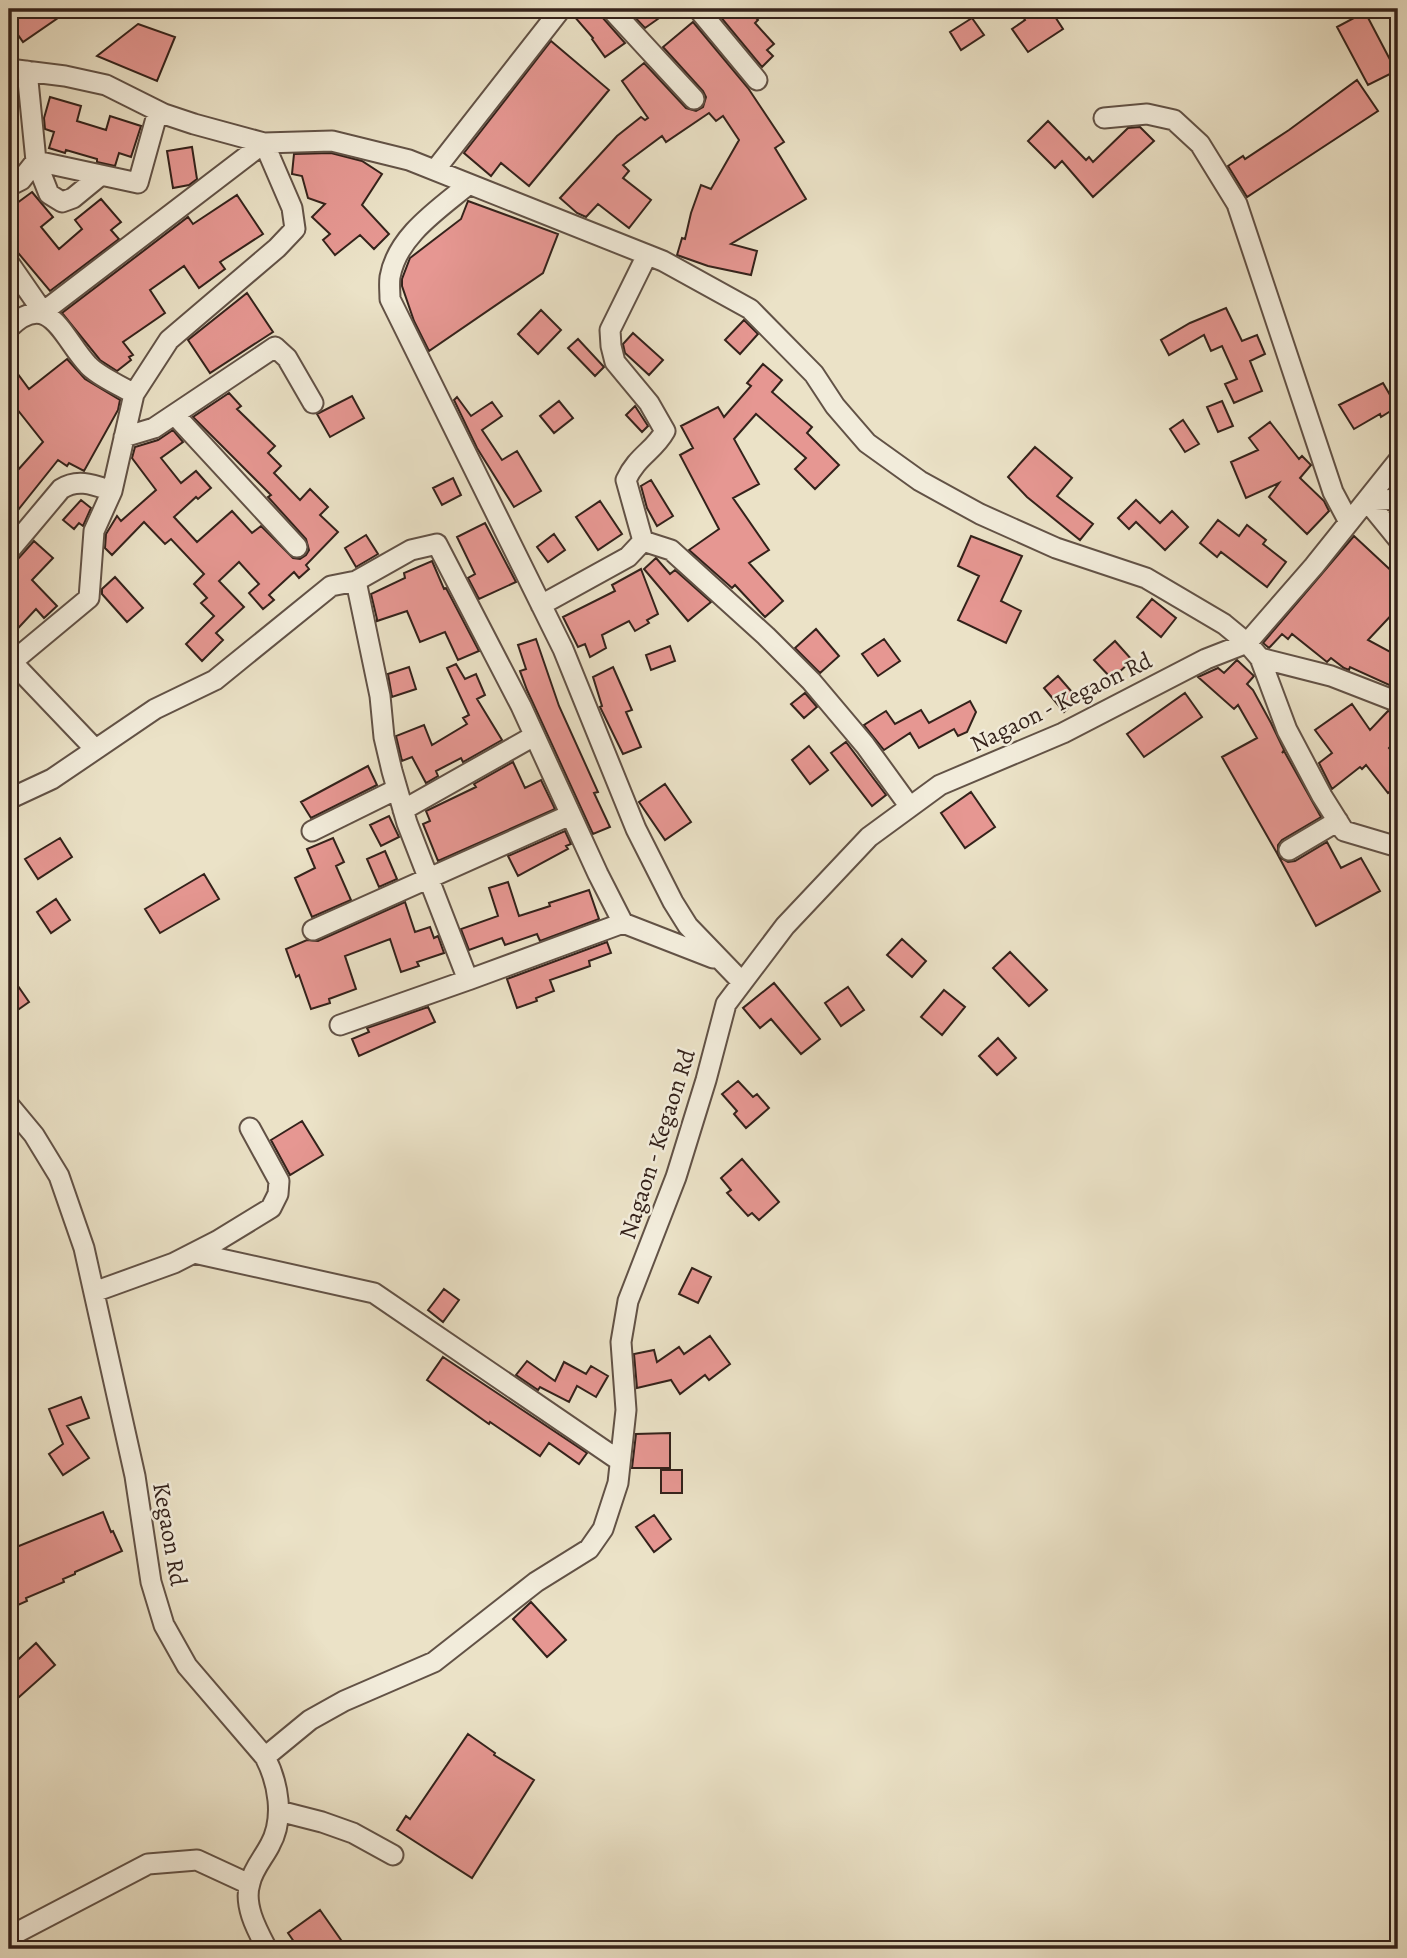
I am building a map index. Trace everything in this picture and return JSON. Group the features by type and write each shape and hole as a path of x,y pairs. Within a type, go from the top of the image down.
{"street":[{"path":"435,170 561,9"},
{"path":"611,9 694,99"},
{"path":"698,9 757,80"},
{"path":"102,175 73,198 62,202 49,194 36,161 18,70 106,85 158,111 264,143 332,141 409,160 663,261 750,309 814,374 835,406 867,443 920,481 980,514 1056,548 1146,578 1224,624 1260,658 1287,730 1345,831 1398,847"},
{"path":"36,161 138,183 158,111"},
{"path":"1104,118 1147,114 1174,120 1200,144 1237,204 1333,492 1349,522"},
{"path":"9,328 32,312 43,312 264,143"},
{"path":"95,749 10,661 89,598 94,531 112,491 134,394 169,340 277,248 295,229 292,208 264,143"},
{"path":"9,186 21,180 36,161"},
{"path":"468,184 407,240 394,261 389,278 390,299 563,649 636,830 673,902 688,926 741,981"},
{"path":"643,541 626,480 632,467 646,451 659,443 665,431 649,403 615,362 610,330 647,255"},
{"path":"9,263 43,312 56,323 89,367 134,394"},
{"path":"124,437 155,428 275,346 287,358 313,403"},
{"path":"175,415 297,547"},
{"path":"1247,643 1314,566 1398,461"},
{"path":"9,551 61,489 71,483 88,483 112,491"},
{"path":"1367,500 1398,499"},
{"path":"1367,500 1398,540"},
{"path":"541,604 628,557 643,541"},
{"path":"643,541 671,550 766,636 811,681 857,736 910,807"},
{"path":"9,799 52,779 155,709 215,680 331,586 356,581 411,550 437,544 534,736 623,923"},
{"path":"356,581 380,696 384,737 397,789 468,980"},
{"name":"Nagaon - Kegaon Rd","path":"265,1757 310,1720 344,1700 434,1662 536,1582 589,1549 603,1529 618,1483 626,1410 621,1342 628,1301 676,1177 726,1004 785,926 869,836 940,785 1063,733 1206,659 1247,643"},
{"path":"1260,658 1331,676 1398,702"},
{"path":"403,810 534,736"},
{"path":"312,831 397,789"},
{"path":"313,930 570,815"},
{"path":"1289,850 1338,821"},
{"path":"340,1025 623,923 720,960"},
{"name":"Kegaon Rd","path":"9,1105 34,1135 59,1176 84,1248 135,1476 151,1582 164,1625 187,1666 265,1757 274,1774 279,1811 273,1841 249,1884"},
{"path":"94,1292 194,1254 271,1208 278,1194 279,1181 250,1128"},
{"path":"194,1254 374,1293 620,1461"},
{"path":"279,1811 352,1833 393,1855"},
{"path":"9,1940 18,1932 148,1864 197,1860 249,1884 249,1904 254,1924 267,1949"}],"building":[{"path":"9,9 71,9 23,42 9,22"},
{"path":"581,9 599,9 602,17 625,43 605,57 573,15"},
{"path":"627,9 672,9 645,28"},
{"path":"714,9 748,9 758,20 755,23 774,44 767,50 773,56 762,67"},
{"path":"1017,9 1050,9 1063,29 1028,52 1012,29 1025,20"},
{"path":"1365,12 1396,71 1368,85 1337,27"},
{"path":"972,18 984,35 961,50 950,32"},
{"path":"693,22 748,88 784,142 775,148 806,199 731,244 757,251 751,275 708,266 677,255 682,238 685,239 701,185 711,189 739,140 723,116 716,121 709,113 666,142 662,136 623,165 629,171 623,178 651,200 629,228 598,204 586,217 560,198 617,136 641,117 645,120 648,118 622,81 644,63 686,108 696,111 703,107 706,97 703,91 663,47"},
{"path":"138,24 175,37 157,81 97,56"},
{"path":"551,41 609,90 529,186 501,163 491,176 464,153"},
{"path":"1357,80 1378,111 1247,197 1228,166 1243,156 1245,159 1289,130"},
{"path":"50,97 81,106 77,121 106,130 110,116 141,126 131,157 119,153 115,166 66,150 65,153 49,148 54,132 45,129 44,118"},
{"path":"1048,121 1086,160 1089,157 1093,162 1128,128 1140,127 1154,141 1093,197 1062,161 1055,168 1028,141"},
{"path":"192,147 197,179 189,185 173,188 167,151"},
{"path":"331,153 362,161 382,174 362,205 389,234 374,249 360,235 335,255 323,240 330,234 312,217 325,204 308,198 302,176 292,174 294,154"},
{"path":"32,192 53,217 41,227 59,249 82,229 75,220 101,199 121,222 111,230 119,239 50,291 9,242 9,209"},
{"path":"237,195 263,234 220,262 225,269 199,288 184,266 150,290 165,313 123,342 133,355 129,357 131,360 117,371 100,360 62,313 188,217 193,224"},
{"path":"468,201 558,234 543,273 429,351 414,321 402,279 410,258 461,219"},
{"path":"247,293 273,332 210,373 188,340"},
{"path":"1226,308 1242,341 1257,335 1265,354 1250,361 1262,391 1234,403 1225,384 1237,379 1222,346 1211,351 1204,335 1169,355 1161,340 1190,323"},
{"path":"541,310 561,330 538,354 518,334"},
{"path":"744,320 758,334 740,354 725,340"},
{"path":"633,333 663,360 649,375 625,353 623,344"},
{"path":"578,339 604,367 595,376 568,348"},
{"path":"67,359 85,379 120,400 118,410 84,471 58,460 18,510 9,503 9,480 43,442 9,399 9,362 29,389"},
{"path":"763,364 782,380 772,392 812,427 807,433 839,465 815,489 795,469 806,458 756,414 734,439 759,484 733,498 769,550 749,563 783,601 765,617 735,585 732,588 689,550 719,529 680,455 693,448 681,426 718,407 724,417 751,386 747,383"},
{"path":"1383,383 1397,407 1354,429 1339,405"},
{"path":"229,393 241,406 237,409 275,446 268,453 281,466 274,473 300,500 310,489 328,507 320,515 338,532 306,565 309,569 299,578 294,572 269,595 274,600 263,609 249,593 259,584 239,562 219,581 244,607 216,633 223,640 202,661 186,644 214,616 201,603 207,598 194,584 204,574 171,539 165,544 144,522 112,555 105,548 106,534 117,516 121,521 156,490 132,458 135,447 158,440 173,430 183,442 161,458 181,483 196,471 211,488 198,499 196,497 174,517 197,542 232,511 252,533 261,526 293,558 300,559 306,555 309,550 306,539 268,497 271,495 193,417"},
{"path":"352,396 364,418 330,437 317,414"},
{"path":"457,397 471,416 492,402 502,416 482,430 502,460 517,451 541,491 514,507 477,448 454,400"},
{"path":"559,401 573,418 554,433 540,416"},
{"path":"1222,401 1233,426 1218,432 1207,407"},
{"path":"635,406 648,426 642,432 626,415"},
{"path":"1183,420 1199,444 1185,452 1170,429"},
{"path":"1270,422 1299,459 1302,456 1311,465 1300,478 1324,501 1329,511 1307,534 1269,497 1279,483 1246,498 1231,462 1258,450 1249,438"},
{"path":"1035,447 1072,478 1057,496 1093,524 1080,540 1027,497 1008,477"},
{"path":"453,478 461,495 442,505 433,488"},
{"path":"651,480 673,516 657,526 647,508 641,486"},
{"path":"81,500 91,508 83,526 79,523 74,529 63,520"},
{"path":"1136,500 1160,523 1172,511 1188,527 1165,550 1136,522 1129,529 1118,518"},
{"path":"600,501 622,534 598,550 576,517"},
{"path":"1218,520 1239,536 1247,525 1266,540 1263,544 1286,562 1267,587 1221,552 1217,557 1200,543"},
{"path":"485,523 516,582 479,599 468,578 475,574 457,537"},
{"path":"554,534 565,550 548,562 537,547"},
{"path":"366,535 378,554 356,567 345,548"},
{"path":"971,536 1022,556 1001,601 1021,611 1006,643 958,620 979,576 958,566"},
{"path":"1354,536 1398,577 1398,608 1368,640 1398,656 1398,689 1350,667 1349,670 1344,668 1331,658 1327,662 1292,634 1288,639 1282,634 1269,648 1263,643"},
{"path":"34,541 53,558 32,580 57,606 44,618 36,609 9,638 9,563 18,559"},
{"path":"656,558 670,574 675,570 711,602 688,621 644,569"},
{"path":"432,561 444,589 446,588 479,651 458,660 445,632 420,642 407,611 377,621 371,594 405,578 404,573"},
{"path":"641,569 658,614 635,631 629,621 602,635 606,648 590,657 585,644 578,647 563,617 615,591 612,585"},
{"path":"115,577 143,608 127,622 102,594 102,589"},
{"path":"1152,599 1176,618 1161,637 1137,617"},
{"path":"816,629 839,656 820,673 795,648"},
{"path":"536,639 559,706 598,792 594,793 610,827 593,834 520,671 526,669 518,645"},
{"path":"884,639 900,661 878,676 862,654"},
{"path":"1115,641 1132,660 1112,679 1094,660"},
{"path":"670,646 675,661 651,670 646,655"},
{"path":"1237,660 1254,676 1247,684 1271,723 1284,750 1282,753 1284,751 1321,817 1282,840 1278,845 1278,855 1222,757 1257,738 1238,705 1234,709 1198,677 1218,668 1224,673"},
{"path":"456,664 465,679 476,674 485,695 477,699 502,740 463,762 461,758 436,771 438,776 426,783 412,757 402,761 396,736 424,725 432,745 467,724 463,718 469,715 447,668"},
{"path":"409,667 416,689 392,697 388,674"},
{"path":"613,667 632,710 626,712 641,747 623,754 600,707 602,706 593,677"},
{"path":"1058,676 1078,699 1064,712 1044,688"},
{"path":"805,693 817,707 804,718 791,704"},
{"path":"1185,693 1202,717 1144,757 1127,734"},
{"path":"970,701 976,712 967,732 958,736 954,729 919,748 910,733 884,750 864,725 886,711 895,724 921,710 929,723"},
{"path":"1352,704 1370,730 1388,711 1398,714 1398,738 1389,748 1398,759 1398,785 1388,793 1366,765 1332,789 1319,763 1332,753 1315,730"},
{"path":"846,742 886,795 872,806 831,753"},
{"path":"809,746 828,770 810,784 792,760"},
{"path":"513,762 525,788 541,780 555,809 438,861 423,824 430,821 426,811 476,787 474,784"},
{"path":"368,766 377,785 311,818 301,802"},
{"path":"665,784 691,822 665,840 639,802"},
{"path":"971,792 995,827 965,848 941,813"},
{"path":"389,816 399,837 381,846 370,825"},
{"path":"565,831 571,844 566,846 568,849 518,876 508,856"},
{"path":"60,838 72,857 38,879 25,859"},
{"path":"333,838 344,862 336,866 351,900 312,917 295,878 315,868 307,849"},
{"path":"1327,842 1341,868 1361,858 1380,891 1316,926 1279,857 1288,862 1295,861"},
{"path":"385,851 397,879 379,887 367,859"},
{"path":"204,874 219,899 160,933 145,909"},
{"path":"508,882 519,916 589,890 599,919 540,941 537,934 505,945 502,938 469,950 461,929 498,916 489,888"},
{"path":"56,899 70,920 51,933 37,912"},
{"path":"405,902 415,932 430,927 434,938 438,936 444,953 417,962 419,966 401,972 390,939 345,956 356,989 329,999 330,1003 311,1009 286,949 307,940 318,941"},
{"path":"902,939 926,961 912,977 887,955"},
{"path":"607,942 611,953 589,961 590,966 550,980 554,991 517,1008 507,979"},
{"path":"1010,952 1047,990 1029,1006 993,968"},
{"path":"774,983 820,1039 801,1054 771,1019 760,1028 743,1008"},
{"path":"18,986 29,1002 9,1016 9,993"},
{"path":"848,987 864,1010 841,1026 825,1003"},
{"path":"944,990 965,1007 942,1035 921,1017"},
{"path":"428,1007 435,1022 359,1056 352,1039 369,1032 367,1028"},
{"path":"998,1038 1016,1058 997,1075 979,1056"},
{"path":"738,1081 753,1097 757,1094 769,1108 746,1128 734,1114 737,1111 722,1094"},
{"path":"302,1121 323,1155 290,1175 271,1140"},
{"path":"742,1159 779,1202 759,1220 752,1213 748,1216 727,1193 731,1190 721,1178"},
{"path":"692,1268 711,1277 698,1303 679,1294"},
{"path":"444,1289 459,1300 443,1322 428,1310"},
{"path":"710,1336 730,1364 709,1380 705,1375 680,1394 671,1380 637,1388 634,1354 654,1350 657,1362 679,1347 684,1354"},
{"path":"443,1357 587,1453 579,1464 549,1443 540,1456 490,1422 489,1424 427,1380"},
{"path":"527,1361 555,1381 564,1362 586,1374 591,1366 608,1376 596,1397 577,1386 569,1402 540,1387 538,1390 516,1375"},
{"path":"81,1397 89,1418 67,1426 89,1458 63,1475 49,1454 63,1444 49,1409"},
{"path":"670,1433 670,1468 632,1468 636,1434"},
{"path":"661,1470 682,1470 682,1493 661,1493"},
{"path":"103,1512 122,1551 75,1572 63,1579 64,1582 26,1598 27,1601 9,1609 9,1550"},
{"path":"654,1515 671,1539 654,1552 636,1527"},
{"path":"531,1602 566,1640 547,1657 513,1619"},
{"path":"36,1643 55,1665 9,1706 9,1668"},
{"path":"468,1734 495,1753 494,1755 534,1780 472,1878 397,1830 406,1816 410,1819"},
{"path":"320,1910 341,1940 328,1949 299,1949 288,1933"}]}
